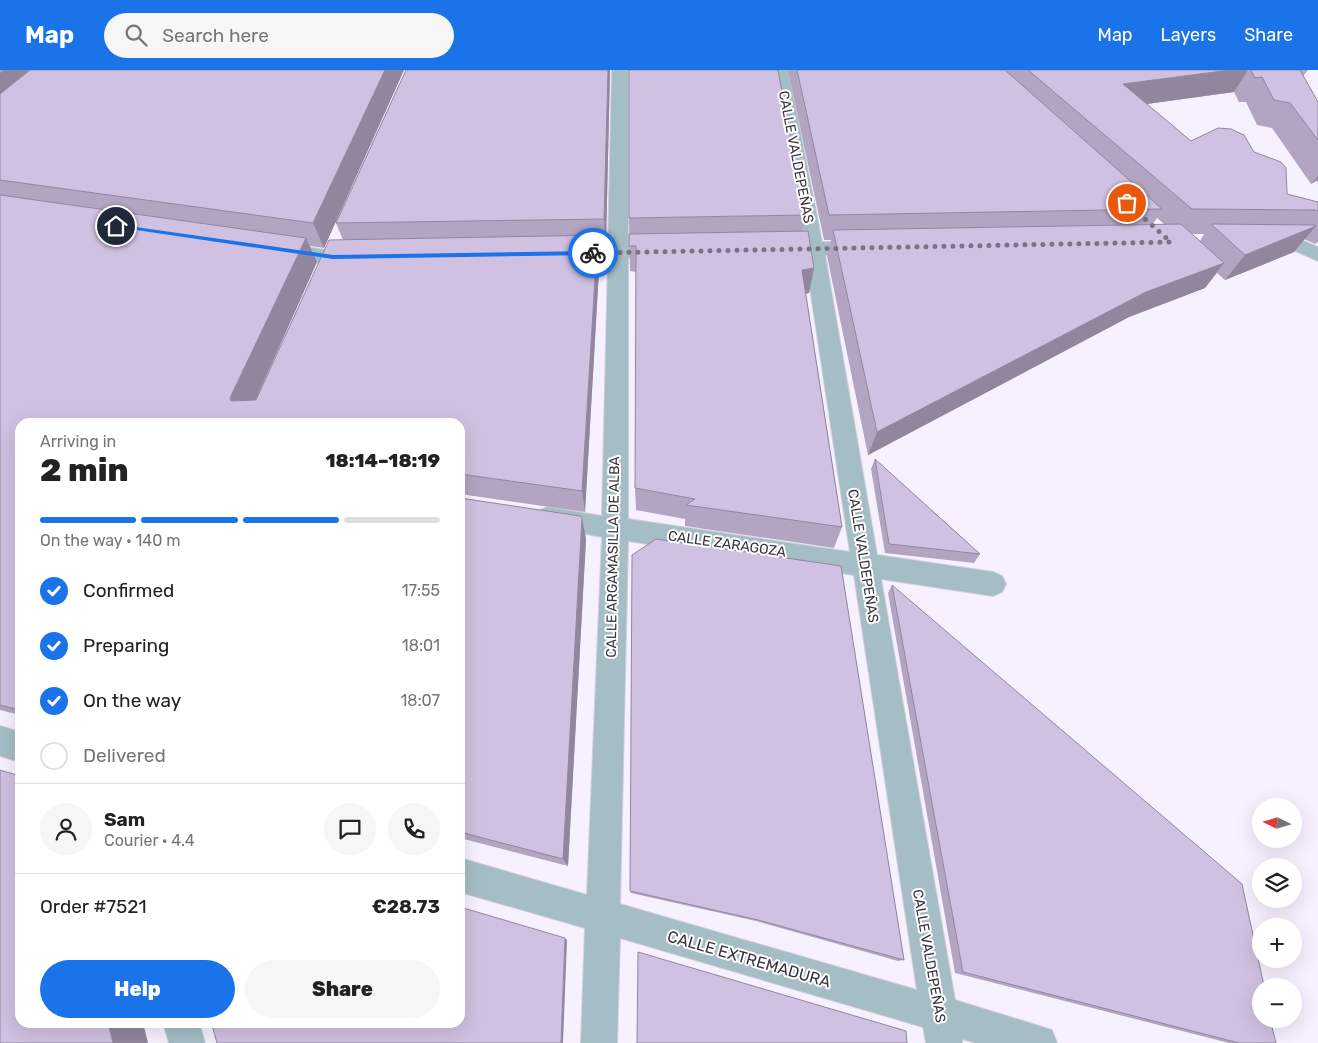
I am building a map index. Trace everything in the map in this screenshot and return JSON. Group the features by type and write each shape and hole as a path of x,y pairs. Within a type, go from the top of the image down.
{"street":[{"name":"CALLE ARGAMASILLA DE ALBA","path":"599,1043 615,528 620,70"},
{"name":"CALLE VALDEPEÑAS","path":"780,70 814,248 864,565 942,1029"},
{"path":"1245,243 1294,243 1318,256"},
{"path":"262,246 333,257 379,256"},
{"path":"752,250 889,247"},
{"path":"546,253 684,251"},
{"name":"CALLE ZARAGOZA","path":"525,515 993,584"},
{"path":"0,741 15,746"},
{"name":"CALLE EXTREMADURA","path":"465,876 604,916 942,1029 1039,1043"},
{"path":"183,1028 187,1043"}],"building":[{"path":"30,70 385,70 313,223 0,180 0,94"},
{"path":"406,70 608,70 604,219 336,223"},
{"path":"629,70 778,70 805,215 629,218"},
{"path":"797,70 1005,70 1162,209 829,215"},
{"path":"1028,70 1230,70 1123,84 1191,141 1218,128 1231,129 1244,135 1254,152 1281,162 1286,168 1287,194 1318,202 1318,211 1192,209"},
{"path":"1251,70 1300,70 1318,102 1318,140 1290,103 1274,100 1262,77 1255,78"},
{"path":"0,195 306,238 230,398 231,401 256,400 329,240 604,235 604,246 597,246 582,491 465,475 465,418 15,418 15,709 0,705"},
{"path":"1181,224 1224,263 1146,292 877,432 833,230"},
{"path":"1211,224 1313,225 1316,226 1245,255"},
{"path":"808,231 814,268 802,270 842,527 686,505 695,499 635,488 636,246 629,246 629,234"},
{"path":"875,459 980,554 889,544"},
{"path":"465,499 580,516 582,518 563,859 465,833"},
{"path":"656,539 841,566 904,960 758,920 630,891 632,555"},
{"path":"892,585 1242,884 1252,930 1252,968 1260,968 1262,978 1252,978 1252,1028 1272,1028 1276,1043 1239,1043 963,972"},
{"path":"0,770 15,774 15,1028 109,1028 113,1043 0,1043"},
{"path":"465,908 565,938 561,1043 217,1043 213,1028 465,1028"},
{"path":"638,952 906,1031 907,1043 637,1043"}],"way so far":[{"path":"593,253 1171,242 1127,203"}],"route":[{"path":"116,226 333,257 593,253"}]}
